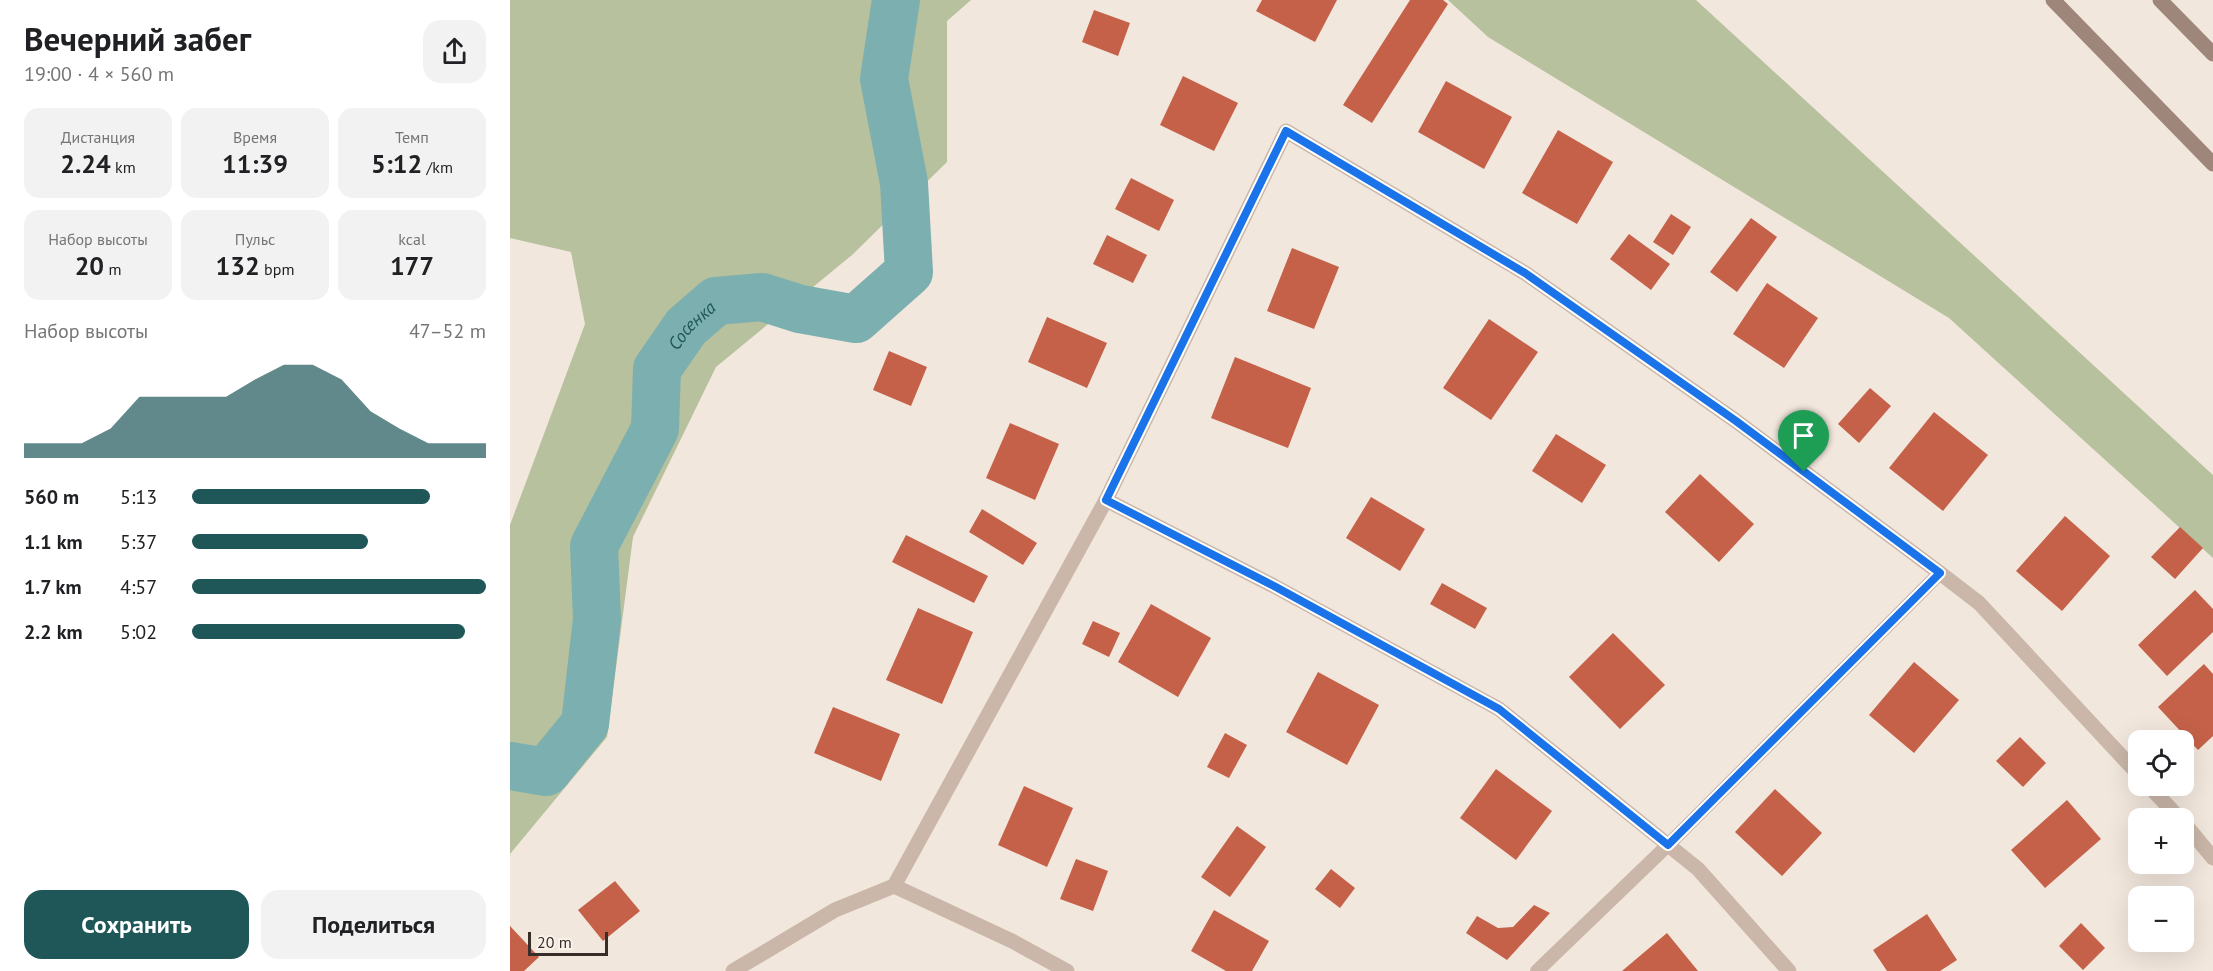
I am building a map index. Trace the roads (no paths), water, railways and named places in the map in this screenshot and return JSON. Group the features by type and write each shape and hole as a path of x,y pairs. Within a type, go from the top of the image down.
{"main road":[{"path":"2053,0 2213,164"},
{"path":"2160,0 2213,54"}],"street":[{"path":"733,971 836,910 894,885 1106,500 1286,131 1525,273 1736,421 1940,573 1979,603 2128,763"},
{"path":"1106,500 1274,586 1499,709 1698,869 1789,971"},
{"path":"2158,796 2170,808"},
{"path":"2194,835 2213,858"},
{"path":"894,885 1012,941 1067,971"}],"lane":[{"path":"1537,971 1668,845 1940,573"}],"waterway":[{"name":"Сосенка","path":"510,766 546,772 585,724 597,619 594,546 655,429 657,369 686,327 716,301 762,297 800,309 856,319 909,272 904,183 884,79 896,0"}]}
